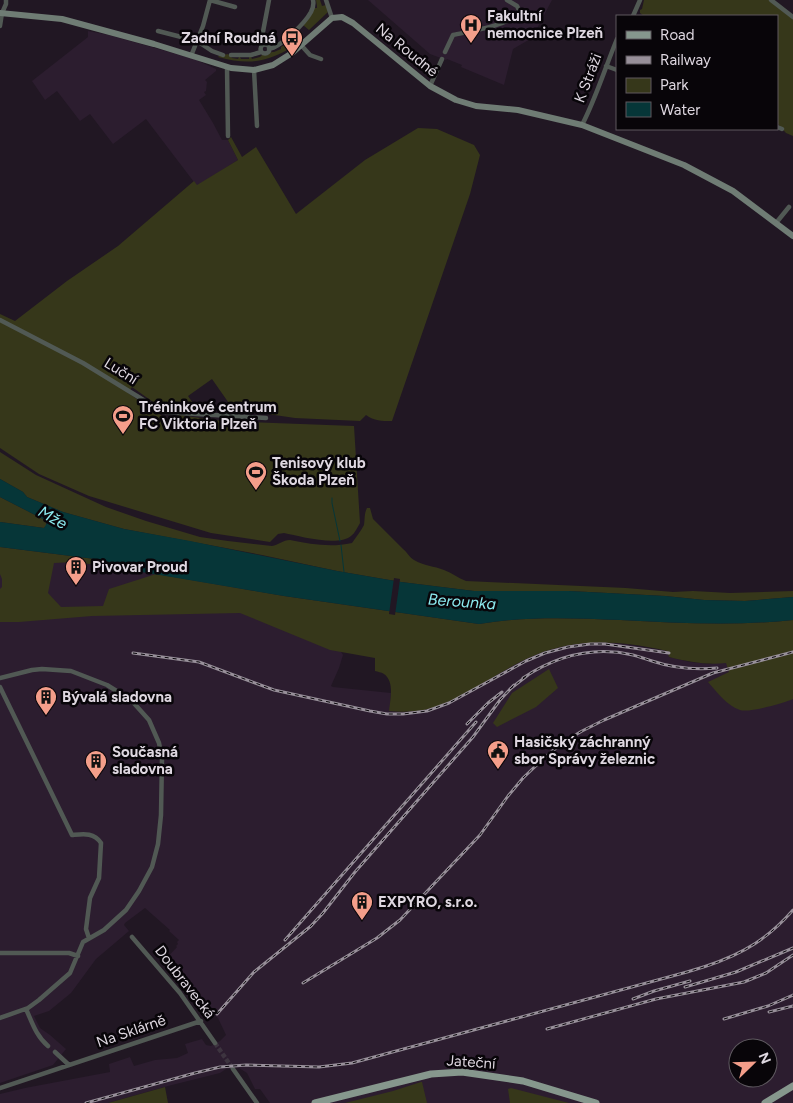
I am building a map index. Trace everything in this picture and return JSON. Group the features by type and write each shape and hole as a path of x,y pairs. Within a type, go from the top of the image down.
{"main road":[{"name":"Jateční","path":"314,1103 431,1074 462,1072 523,1081 596,1103"},
{"path":"765,1103 793,1086"}],"street":[{"path":"0,26 1,13 6,0"},
{"path":"191,56 210,0 235,7"},
{"path":"261,52 260,48 263,45 262,37 270,0"},
{"path":"231,54 251,55 261,52 265,53 276,47 296,30 310,12 314,4 313,0"},
{"path":"1,13 62,19 154,44 227,67 254,70 273,65 292,53 332,18 326,0"},
{"path":"445,52 453,35 492,27 516,16 520,12 517,6 507,0"},
{"path":"633,15 640,0"},
{"path":"772,0 793,17"},
{"name":"Na Roudné","path":"332,18 342,17 353,23 430,86 456,100 476,106 518,110 582,125 684,165 733,191 793,236"},
{"path":"158,31 197,41 212,51 223,54"},
{"name":"K Stráži","path":"582,125 598,90 616,41"},
{"path":"263,45 267,45 269,50"},
{"path":"301,45 310,56 322,59"},
{"path":"430,86 442,59"},
{"path":"606,66 616,70"},
{"path":"227,67 228,136"},
{"path":"254,70 258,126"},
{"path":"776,223 789,207"},
{"name":"Luční","path":"0,320 84,363 163,412 266,418"},
{"path":"0,678 42,669 71,671 107,685 131,700 149,720 159,743 162,758 158,844 152,866 139,891 126,910 104,930 83,942 70,973 26,1009 0,1018"},
{"path":"0,687 72,835 89,834 101,843 99,878 90,898 86,929 89,938"},
{"name":"Doubravecká","path":"132,937 180,993 216,1043"},
{"path":"0,953 69,953 78,956"},
{"path":"26,1009 41,1040 48,1046"},
{"name":"Na Sklárně","path":"0,1088 200,1021"},
{"path":"55,1052 69,1064"},
{"path":"233,1069 257,1103"}],"shaded area":[{"name":"Fakultní nemocnice Plzeň","path":"368,0 552,0 532,38 513,49 504,85 461,67 462,65 430,54"},
{"path":"88,31 194,59 216,69 205,80 207,82 206,91 204,92 206,95 199,100 222,140 228,140 238,160 197,186 146,119 113,144 90,114 80,121 57,91 45,100 32,81 88,37"},
{"path":"0,554 108,566 244,589 336,643 343,655 331,686 391,693 390,711 405,712 424,709 532,656 575,644 603,642 625,644 668,651 669,657 710,664 793,645 793,1103 270,1103 260,1089 255,1089 247,1073 239,1068 226,1069 220,1073 108,1103 0,1103 0,1094 110,1072 109,1064 130,1057 134,1066 155,1060 177,1058 188,1053 185,1044 202,1039 206,1045 211,1046 226,1035 218,1018 187,993 190,989 177,979 181,975 164,961 177,947 179,940 145,908 125,923 124,925 129,931 96,959 71,993 49,1011 34,1016 40,1028 66,1049 53,1065 0,1083"}],"green space":[{"path":"316,0 320,0 322,6 326,5 328,12 309,30 303,25 314,8 317,8"},
{"path":"644,0 769,0 793,19 793,136 786,133 778,124 778,15 643,15 640,13"},
{"path":"284,45 287,50 261,60 245,62 218,57 228,54 232,58 249,59 251,57 252,59 281,49"},
{"path":"418,128 437,129 474,145 480,155 470,194 392,421 375,420 366,415 360,421 295,418 233,409 212,379 188,396 199,412 167,407 153,402 132,387 128,393 168,420 179,415 222,421 354,426 360,523 351,536 337,541 328,541 284,533 278,534 270,542 211,533 89,496 39,474 0,448 0,314 15,321 67,281 118,246 194,181 197,185 238,160 228,140 231,137 242,157 256,147 296,214 365,160"},
{"path":"0,452 36,475 106,507 200,537 272,546 290,540 321,545 352,543 364,525 367,508 370,508 373,519 412,559 444,570 466,581 626,588 673,592 793,591 793,597 745,601 569,591 474,591 401,582 337,571 124,529 63,512 27,497 23,492 0,479"},
{"path":"0,497 46,520 46,526 44,528 0,522"},
{"path":"0,547 103,560 130,570 75,562 54,563 48,593 61,607 103,606 109,589 156,574 284,596 479,624 496,621 550,618 707,623 793,620 793,699 758,709 740,710 727,702 708,682 729,672 726,663 691,662 669,657 667,651 633,645 583,643 550,650 519,662 438,706 415,711 389,711 390,682 384,674 375,671 375,658 330,650 240,613 92,616 0,622 0,589 2,587 2,579 0,574"},
{"path":"549,669 558,688 536,707 497,727 493,723 512,693"},
{"path":"422,1082 427,1103 345,1103 393,1091"},
{"path":"165,1087 168,1103 108,1103"},
{"path":"511,1088 569,1103 510,1103 508,1089"}],"water":[{"path":"0,479 23,492 27,497 63,512 124,529 337,571 401,582 474,591 569,591 745,601 793,597 793,620 707,623 550,618 496,621 479,624 284,596 130,570 103,560 0,547 0,522 44,528 47,523 46,520 0,497"}],"pier":[{"path":"394,578 400,579 395,615 389,614"}],"waterway":[{"path":"332,498 340,541"},
{"path":"341,545 344,572"}],"tunnel":[{"path":"215,1043 233,1069"}],"railway":[{"path":"133,653 199,662 274,690 387,714 427,711 449,703 526,661 545,653 568,647 605,644 669,653"},
{"path":"523,678 562,659 576,655 604,652 633,655 676,667 692,669 717,668"},
{"path":"303,983 377,938 400,920 480,835 523,778 562,743 604,720 713,673 793,652"},
{"path":"510,689 528,675"},
{"path":"217,1014 254,972 311,926 323,913 355,872 473,737 500,700 514,685"},
{"path":"467,724 502,692"},
{"path":"285,940 476,722"},
{"path":"86,1103 220,1067 246,1065 319,1067 352,1063 687,972 745,950 770,933 793,910"},
{"path":"685,987 736,972 793,948"},
{"path":"547,1029 656,999 744,982 766,973 793,955"},
{"path":"633,999 690,981"},
{"path":"724,1019 768,1006 793,995"},
{"path":"769,1012 793,1006"}],"place":[{"name":"Fakultní nemocnice Plzeň","path":"471,44"},
{"name":"Zadní Roudná","path":"292,57"},
{"name":"Tréninkové centrum FC Viktoria Plzeň","path":"123,435"},
{"name":"Tenisový klub Škoda Plzeň","path":"256,491"},
{"name":"Pivovar Proud","path":"76,586"},
{"name":"Bývalá sladovna","path":"46,716"},
{"name":"Hasičský záchranný sbor Správy železnic","path":"498,770"},
{"name":"Současná sladovna","path":"96,780"},
{"name":"EXPYRO, s.r.o.","path":"362,921"}],"water label":[{"name":"Mže","path":"53,517"},
{"name":"Berounka","path":"462,601"}]}
